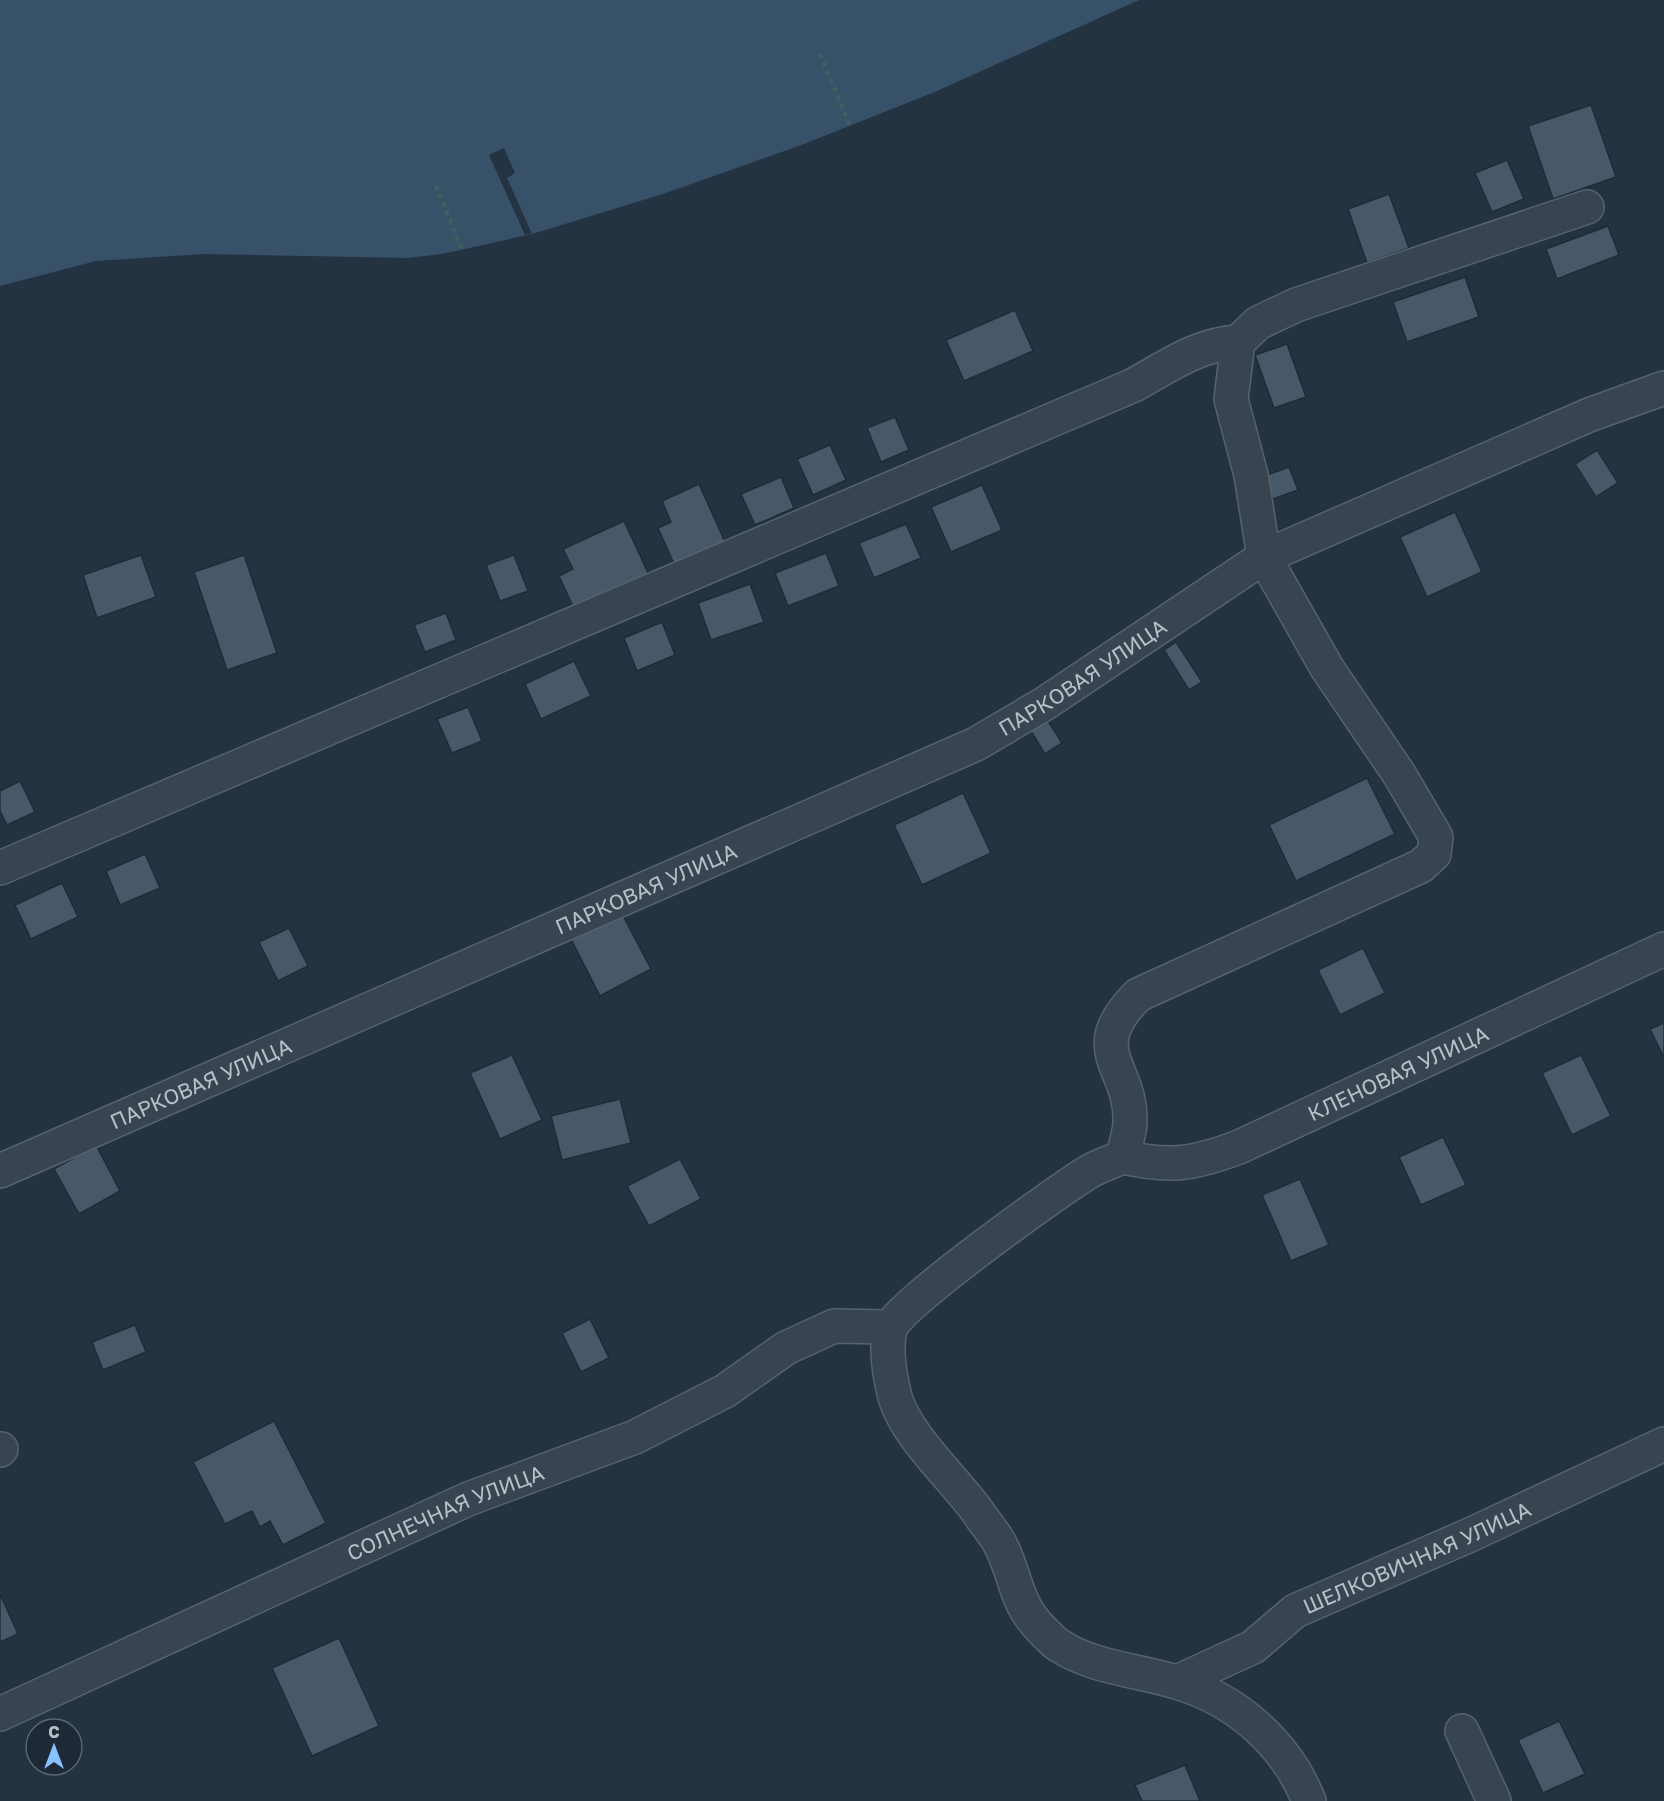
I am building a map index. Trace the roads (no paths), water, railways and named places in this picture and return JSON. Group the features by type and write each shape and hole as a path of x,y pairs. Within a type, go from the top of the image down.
{"street":[{"path":"1309,1801 1288,1760 1252,1721 1218,1698 1177,1682 1110,1666 1059,1646 1030,1618 1015,1588 1002,1547 973,1504 921,1444 896,1399 888,1360 890,1327 909,1304 948,1273 1088,1173 1123,1157 1130,1123 1124,1092 1112,1059 1111,1032 1120,1013 1138,995 1421,866 1434,854 1437,837 1399,774 1327,668 1264,557 1251,475 1231,399 1238,342 1258,323 1296,305 1587,207"},
{"path":"0,868 1134,385 1197,350 1221,343 1238,342"},
{"name":"ПАРКОВАЯ УЛИЦА","path":"0,1171 976,744 1044,704 1264,557 1589,415 1664,388"},
{"name":"КЛЕНОВАЯ УЛИЦА","path":"1123,1157 1145,1162 1176,1164 1212,1157 1664,949"},
{"name":"СОЛНЕЧНАЯ УЛИЦА","path":"0,1714 468,1499 635,1437 725,1391 786,1348 834,1326 890,1327"},
{"name":"ШЕЛКОВИЧНАЯ УЛИЦА","path":"1177,1682 1253,1647 1295,1611 1470,1535 1664,1444"},
{"path":"1462,1731 1494,1801"}],"water":[{"path":"0,0 1139,0 937,91 804,144 663,194 532,234 442,254 407,258 204,254 96,261 0,286"}]}
